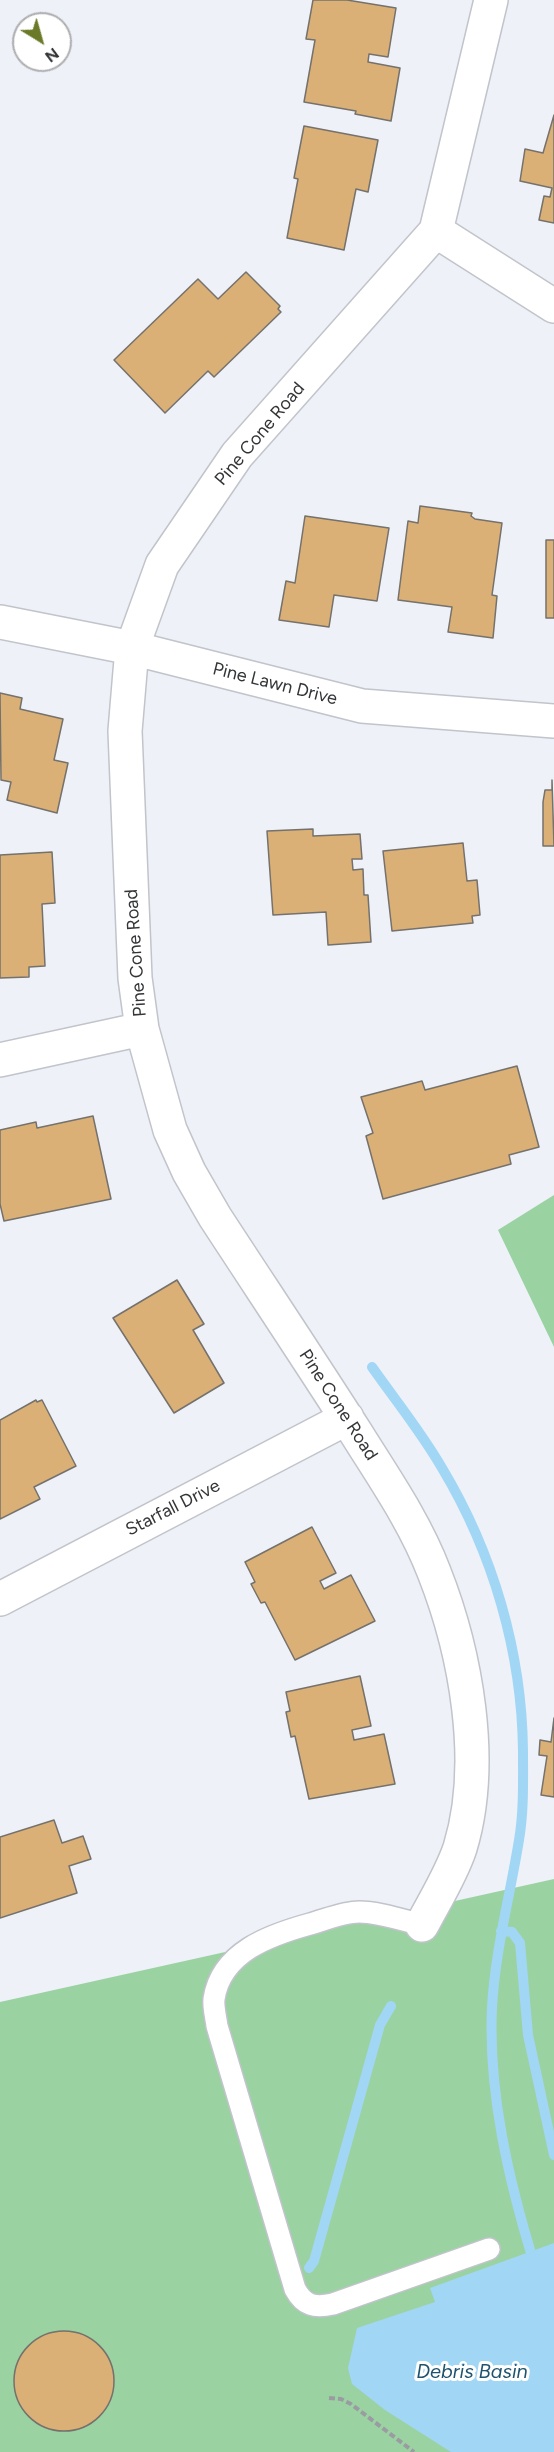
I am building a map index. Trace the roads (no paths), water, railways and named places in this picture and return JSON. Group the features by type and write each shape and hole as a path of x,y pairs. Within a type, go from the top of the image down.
{"street":[{"name":"Pine Cone Road","path":"422,1925 452,1867 465,1825 470,1768 470,1730 466,1693 450,1619 434,1571 407,1516 347,1418 221,1226 189,1172 170,1130 142,1029 135,978 125,731 132,648 162,565 237,454 436,231 491,0"},
{"path":"436,231 554,306"},
{"name":"Pine Lawn Drive","path":"0,622 132,648 362,706 554,721"},
{"path":"0,1060 142,1029"},
{"name":"Starfall Drive","path":"0,1599 347,1418"}],"lane":[{"path":"422,1925 366,1912 353,1912 287,1931 258,1943 236,1956 222,1975 214,2000 216,2026 295,2289 300,2299 310,2306 333,2304 489,2249"}],"water":[{"name":"Debris Basin","path":"554,2243 554,2452 451,2452 385,2410 352,2384 348,2368 357,2328 435,2302 430,2288"}],"waterway":[{"path":"372,1367 434,1455 476,1534 501,1604 517,1677 523,1751 522,1818 496,1966 492,2040 493,2072 502,2137 516,2201 534,2263"},
{"path":"501,1931 512,1932 520,1943 528,2035 554,2155"},
{"path":"309,2268 314,2261 380,2025 391,2006"}]}
